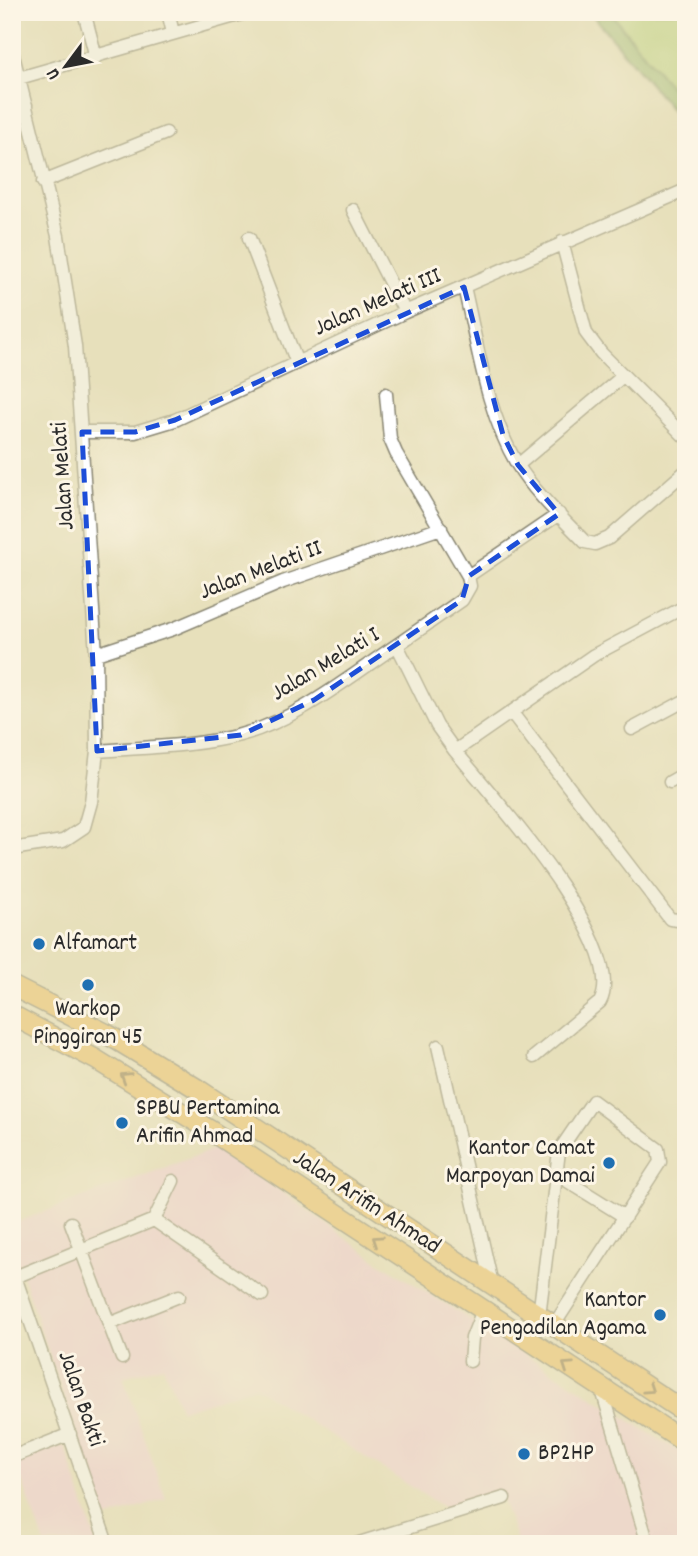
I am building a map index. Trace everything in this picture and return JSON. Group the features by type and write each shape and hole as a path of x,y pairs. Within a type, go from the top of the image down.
{"main road":[{"name":"Jalan Arifin Ahmad","path":"12,986 107,1034 356,1194 686,1413"},
{"name":"Jalan Arifin Ahmad","path":"12,1015 95,1059 342,1217 686,1444"},
{"path":"342,1217 356,1194"}],"street":[{"path":"84,12 96,57"},
{"path":"168,12 173,33"},
{"path":"19,78 249,12"},
{"name":"Jalan Melati","path":"12,51 58,236 68,299 82,432 96,654 97,751 91,802 84,827 63,841 12,849"},
{"path":"12,111 26,104"},
{"path":"43,182 166,133"},
{"name":"Jalan Melati III","path":"82,432 121,434 150,429 405,312 686,190"},
{"path":"353,210 405,312"},
{"path":"249,238 297,363"},
{"path":"562,242 581,322 601,353 686,438"},
{"path":"464,287 492,406 518,465 584,542 599,543 686,471"},
{"path":"518,465 623,376"},
{"path":"386,394 390,439 396,453 468,576 470,586 466,596 397,645"},
{"path":"468,576 559,514"},
{"name":"Jalan Melati II","path":"96,654 173,629 283,583 440,528"},
{"path":"456,751 594,655 686,606"},
{"name":"Jalan Melati I","path":"97,751 191,743 241,735 314,700 397,645 437,726 571,898 598,959 604,991 600,1002 534,1057"},
{"path":"632,729 686,699"},
{"path":"512,713 670,919 686,921"},
{"path":"670,782 686,773"},
{"path":"438,1046 492,1285"},
{"path":"593,1101 658,1149 660,1162 625,1217 546,1321 559,1151 593,1101"},
{"path":"556,1174 625,1217"},
{"path":"14,1272 82,1251 154,1220 173,1181"},
{"path":"154,1220 262,1295"},
{"path":"71,1223 122,1358"},
{"name":"Jalan Bakti","path":"14,1272 107,1544"},
{"path":"109,1324 179,1296"},
{"path":"470,1361 472,1338 483,1310"},
{"path":"602,1390 648,1544"},
{"path":"12,1457 70,1434"},
{"path":"356,1544 504,1498"}],"highlighted area":[{"path":"464,287 503,435 518,465 559,514 469,576 462,600 314,700 241,735 97,751 82,432 135,432 175,420"}],"shaded area":[{"path":"220,1147 379,1262 686,1456 686,1544 518,1544 499,1492 446,1509 255,1387 181,1410 163,1366 123,1377 166,1499 106,1519 12,1247 12,1224"},
{"path":"65,1446 97,1544 45,1544 12,1454"}],"green space":[{"path":"590,12 686,12 686,127"},
{"path":"590,12 610,12 686,106 686,127"}],"place":[{"name":"Alfamart","path":"39,944"},
{"name":"Warkop Pinggiran 45","path":"88,985"},
{"name":"SPBU Pertamina Arifin Ahmad","path":"122,1123"},
{"name":"Kantor Camat Marpoyan Damai","path":"609,1163"},
{"name":"Kantor Pengadilan Agama","path":"660,1315"},
{"name":"BP2HP","path":"524,1454"}]}
